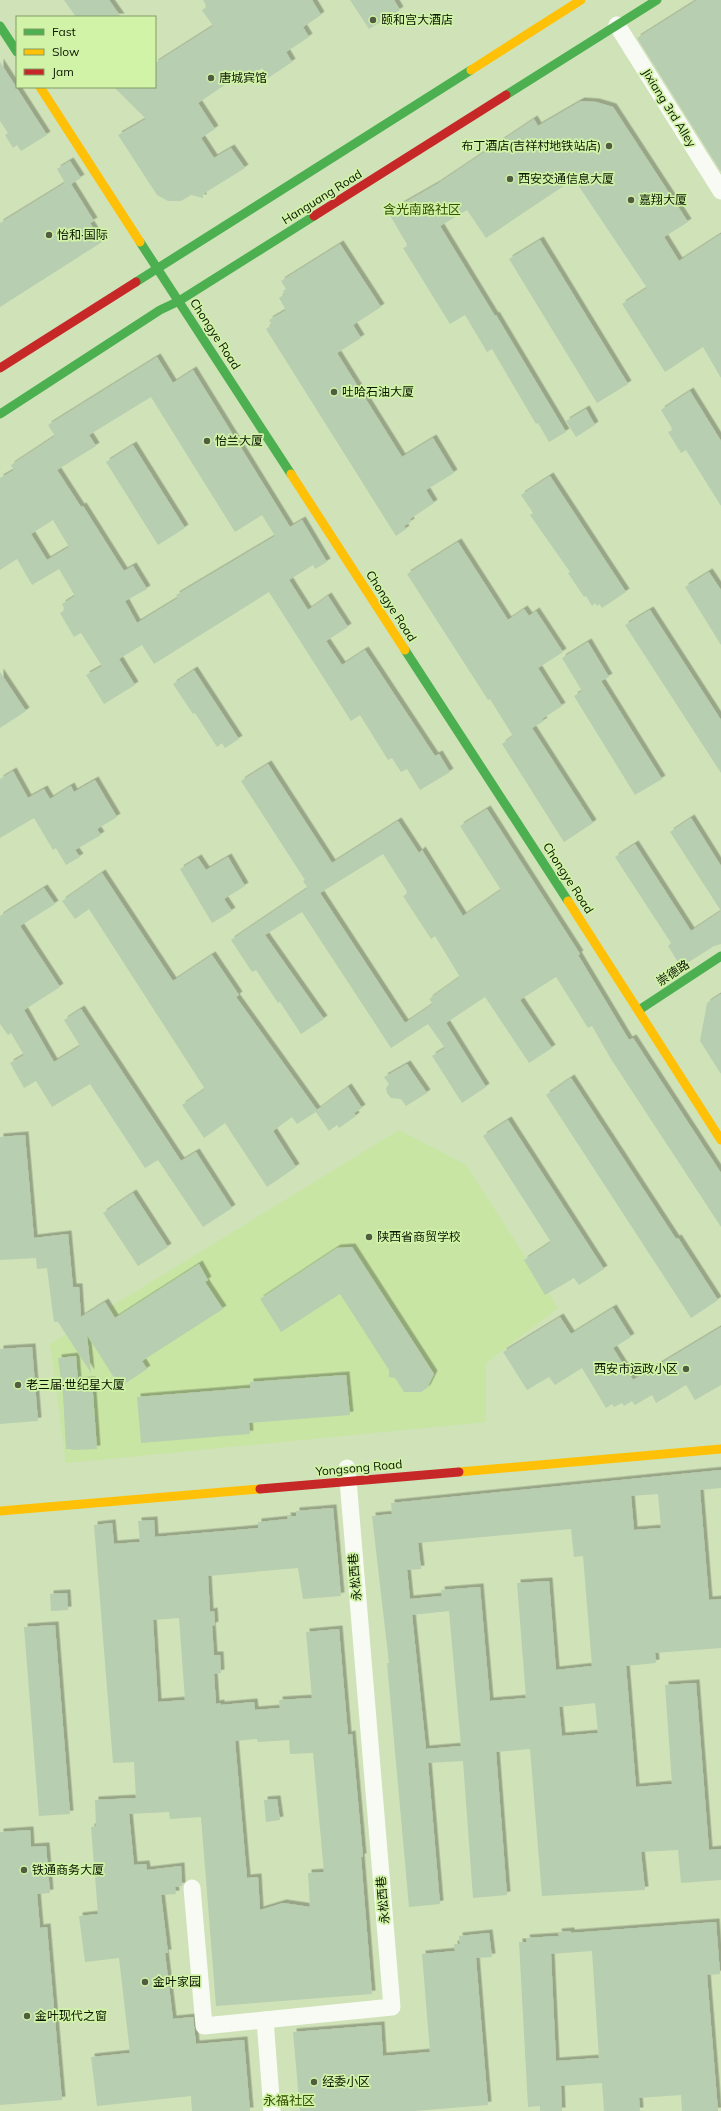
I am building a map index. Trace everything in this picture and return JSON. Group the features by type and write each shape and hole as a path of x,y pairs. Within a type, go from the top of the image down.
{"street":[{"path":"0,368 581,0"},
{"name":"Hanguang Road","path":"0,414 160,310 179,301 657,0"},
{"name":"Jixiang 3rd Alley","path":"618,25 721,190"},
{"path":"0,26 16,50"},
{"name":"Chongye Road","path":"41,88 639,1010 721,1140"},
{"name":"崇德路","path":"639,1010 721,956"},
{"name":"Yongsong Road","path":"0,1511 347,1471 721,1449"},
{"name":"永松西巷","path":"192,1888 204,2026 392,2007 347,1471"},
{"path":"265,2020 272,2111"}],"shaded area":[{"name":"陕西省商贸学校","path":"399,1130 466,1165 558,1308 486,1363 486,1422 66,1463 50,1344"}],"building":[{"path":"64,0 109,0 120,16 75,16"},
{"name":"唐城宾馆","path":"203,0 312,0 321,15 303,27 309,37 286,52 292,62 268,78 262,68 238,84 235,78 198,103 215,129 201,138 214,158 231,148 245,168 203,194 203,198 191,195 181,201 168,201 157,195 118,135 146,119 115,88 156,88 156,62 213,26 202,10 207,7"},
{"name":"颐和宫大酒店","path":"350,0 394,0 400,10 369,29"},
{"path":"697,0 721,0 721,172 637,38"},
{"path":"0,62 47,135 21,151 17,145 13,148 5,135 8,133 0,121"},
{"path":"581,101 596,102 613,107 688,222 664,237 679,261 721,234 721,378 703,347 665,372 622,304 647,288 574,179 486,238 467,210 440,226 495,316 496,315 566,432 549,442 538,423 536,424 492,349 487,352 465,315 450,324 403,248 408,246 388,212 437,184 534,119 538,126"},
{"name":"怡和·国际","path":"70,161 81,178 71,184 94,221 90,223 102,242 0,307 0,223 65,183 57,169"},
{"path":"540,240 628,384 597,403 509,259"},
{"name":"吐哈石油大厦","path":"340,244 381,307 353,325 361,338 337,353 402,457 433,438 454,473 426,490 434,503 410,519 411,522 404,526 406,529 396,536 266,329 272,325 269,320 286,310 279,298 285,294 283,291 286,289 281,281"},
{"path":"157,357 173,383 193,370 290,527 302,520 327,562 315,569 313,565 289,580 308,610 328,596 348,627 326,641 342,665 365,650 435,756 439,754 450,772 420,790 407,769 401,772 392,758 388,760 360,715 351,721 269,592 154,664 142,645 119,659 135,685 104,704 86,675 102,666 81,633 74,637 60,613 65,610 62,604 75,596 59,569 32,585 17,559 0,570 0,478 14,470 11,465 55,436 48,425","holes":["151,397 235,532 262,515 275,536 176,595 178,598 137,623 125,601 147,589 133,566 124,571 83,506 81,507 57,470 96,446 89,435","53,520 69,547 47,560 31,534"]},
{"path":"690,391 721,441 721,506 686,450 681,453 668,432 673,430 661,410"},
{"path":"586,409 595,425 576,437 566,421"},
{"path":"133,445 185,528 158,545 106,462"},
{"path":"550,476 626,592 602,608 599,604 597,606 595,603 592,606 586,596 584,597 568,573 570,572 530,515 533,513 521,495"},
{"path":"458,542 508,620 524,609 529,616 536,611 563,652 538,668 562,706 542,719 544,721 532,728 593,823 564,842 502,744 513,736 490,699 488,700 407,574"},
{"path":"709,572 721,590 721,645 685,587"},
{"path":"650,610 721,720 721,773 625,625"},
{"path":"588,642 609,677 601,681 662,779 635,795 574,696 582,691 562,658"},
{"path":"194,670 239,739 225,748 222,743 217,747 195,713 193,714 173,684"},
{"path":"0,672 26,711 0,728"},
{"path":"268,764 332,863 398,821 419,853 422,850 463,916 501,890 460,826 487,809 580,954 578,955 629,1040 633,1038 721,1173 721,1227 611,1059 592,1026 588,1028 556,977 520,1000 552,1048 529,1063 485,997 446,1023 486,1087 462,1103 432,1056 445,1048 428,1024 391,1048 302,912 265,935 324,1019 301,1034 280,1002 278,1003 256,970 252,972 231,940 308,888 303,881 305,880 241,781","holes":["383,854 408,893 403,896 431,939 435,936 460,977 429,999 433,1004 405,1023 320,893"]},
{"path":"13,771 28,798 44,789 50,799 71,786 74,792 95,780 117,817 97,829 101,835 75,850 80,857 66,865 56,848 53,850 34,818 0,838 0,779"},
{"path":"691,818 721,866 721,911 670,832"},
{"path":"635,844 691,931 721,911 721,944 714,946 681,967 668,946 671,943 615,857"},
{"path":"228,857 245,886 224,899 232,911 212,923 180,869 198,858 206,870"},
{"path":"102,873 173,981 212,955 239,995 236,997 317,1110 348,1087 362,1108 354,1113 356,1116 339,1128 337,1125 329,1131 316,1112 297,1124 292,1117 273,1131 296,1167 267,1187 225,1123 204,1138 182,1105 205,1089 89,909 75,919 62,901"},
{"path":"44,888 55,904 20,926 60,987 24,1010 54,1062 80,1046 64,1020 81,1009 181,1161 196,1152 232,1208 203,1227 158,1160 145,1168 90,1084 52,1107 36,1081 24,1088 10,1063 24,1055 11,1033 8,1035 0,1024 0,916"},
{"path":"721,994 721,1074 700,1041 707,1003"},
{"path":"407,1064 427,1093 406,1106 401,1099 391,1098 387,1093 386,1088 389,1084 384,1077"},
{"path":"571,1078 676,1239 678,1238 718,1300 691,1318 546,1095"},
{"path":"508,1120 604,1269 579,1285 574,1278 545,1295 524,1260 551,1242 483,1136"},
{"path":"25,1135 34,1238 68,1234 73,1287 79,1287 81,1317 105,1302 115,1318 199,1264 208,1280 205,1282 223,1309 142,1361 147,1369 120,1387 87,1335 91,1373 58,1322 54,1322 47,1268 37,1269 36,1258 0,1260 0,1137"},
{"path":"133,1193 168,1247 138,1266 103,1213"},
{"path":"352,1247 434,1374 427,1388 421,1392 404,1392 395,1378 389,1377 389,1370 340,1294 281,1332 260,1299 337,1248"},
{"path":"613,1308 631,1337 613,1348 633,1380 721,1327 721,1385 695,1400 686,1385 656,1403 652,1395 635,1405 632,1401 624,1406 622,1403 614,1407 612,1404 606,1408 582,1368 555,1385 549,1377 527,1390 503,1352 560,1317 571,1334"},
{"name":"老三届·世纪星大厦","path":"32,1347 38,1421 0,1424 0,1349"},
{"path":"76,1356 78,1381 92,1380 97,1449 66,1449 63,1395 58,1358"},
{"path":"346,1375 350,1415 249,1423 250,1434 141,1443 137,1397 250,1388 250,1382"},
{"path":"721,1470 721,1488 700,1490 709,1600 721,1599 721,1648 655,1653 656,1663 626,1666 636,1787 672,1784 665,1685 696,1683 709,1850 721,1849 721,1880 681,1883 678,1850 641,1852 645,1890 542,1896 530,1749 496,1752 507,1895 473,1898 463,1761 428,1763 440,1904 409,1907 387,1663 389,1663 372,1516 392,1514 391,1503","holes":["658,1494 661,1528 634,1530 631,1496","571,1529 574,1557 583,1556 592,1666 556,1670 549,1581 517,1583 526,1698 490,1701 480,1587 441,1590 442,1596 410,1599 407,1570 421,1569 418,1543","449,1611 461,1746 426,1749 412,1615","595,1703 598,1733 562,1736 559,1707"]},
{"path":"333,1508 341,1596 303,1599 298,1568 208,1576 210,1612 214,1611 215,1625 212,1626 214,1655 220,1655 221,1673 214,1674 216,1704 221,1703 221,1705 254,1702 255,1710 280,1708 279,1700 312,1698 306,1632 339,1629 348,1735 352,1734 363,1857 361,1857 372,1994 216,2006 201,1817 170,1819 169,1812 129,1814 134,1865 146,1864 147,1870 181,1866 182,1886 175,1887 176,1894 161,1895 168,1953 165,1953 173,2019 193,2017 196,2044 244,2040 250,2111 192,2111 191,2096 97,2106 91,2057 130,2053 119,1958 85,1962 79,1916 98,1914 91,1827 96,1826 95,1800 136,1798 134,1762 113,1763 94,1525 112,1523 114,1544 140,1542 138,1521 154,1520 155,1537 258,1528 258,1522 288,1519 287,1516 296,1516 296,1511","holes":["179,1618 185,1700 158,1702 153,1620","257,1739 258,1742 289,1740 290,1754 313,1753 324,1872 308,1873 310,1907 283,1903 260,1910 258,1877 247,1878 235,1741"]},
{"path":"67,1593 68,1610 51,1611 50,1594"},
{"path":"55,1625 70,1814 39,1816 24,1627"},
{"path":"277,1799 280,1820 266,1822 264,1800"},
{"name":"金叶现代之窗","path":"30,1830 31,1847 46,1846 50,1893 37,1894 40,1928 47,1927 62,2100 0,2105 0,1832"},
{"path":"716,1922 720,1974 707,1975 718,2111 682,2111 681,2095 639,2098 640,2111 604,2111 602,2083 561,2086 562,2111 540,2111 540,2106 528,2107 519,1942 527,1942 526,1938 559,1936 558,1932 571,1931 571,1933","holes":["592,1951 599,2058 556,2061 551,1954"]},
{"path":"489,1933 492,1957 476,1958 488,2105 414,2111 300,2111 293,2032 381,2025 383,2056 430,2052 422,1954 455,1951 454,1944 460,1944 459,1936"}],"traffic: fast":[{"path":"506,95 657,0"},
{"path":"0,26 16,50"},
{"path":"136,282 471,70"},
{"path":"0,414 160,310 179,301 314,216"},
{"path":"140,242 291,474"},
{"path":"405,650 568,901"},
{"path":"639,1010 721,956"}],"traffic: slow":[{"path":"471,70 581,0"},
{"path":"41,88 140,242"},
{"path":"291,474 405,650"},
{"path":"568,901 721,1140"},
{"path":"459,1472 721,1449"},
{"path":"0,1511 260,1489"}],"traffic: jam":[{"path":"314,216 506,95"},
{"path":"0,368 136,282"},
{"path":"260,1489 459,1472"}],"place":[{"name":"颐和宫大酒店","path":"373,20"},
{"name":"唐城宾馆","path":"211,78"},
{"name":"布丁酒店(吉祥村地铁站店)","path":"609,146"},
{"name":"西安交通信息大厦","path":"510,179"},
{"name":"嘉翔大厦","path":"631,200"},
{"name":"怡和·国际","path":"49,235"},
{"name":"吐哈石油大厦","path":"334,392"},
{"name":"怡兰大厦","path":"207,441"},
{"name":"陕西省商贸学校","path":"369,1237"},
{"name":"西安市运政小区","path":"686,1369"},
{"name":"老三届·世纪星大厦","path":"18,1385"},
{"name":"铁通商务大厦","path":"24,1870"},
{"name":"金叶家园","path":"145,1982"},
{"name":"金叶现代之窗","path":"27,2016"},
{"name":"经委小区","path":"314,2082"}],"district":[{"name":"含光南路社区","path":"422,209"},
{"name":"永福社区","path":"289,2100"}]}
